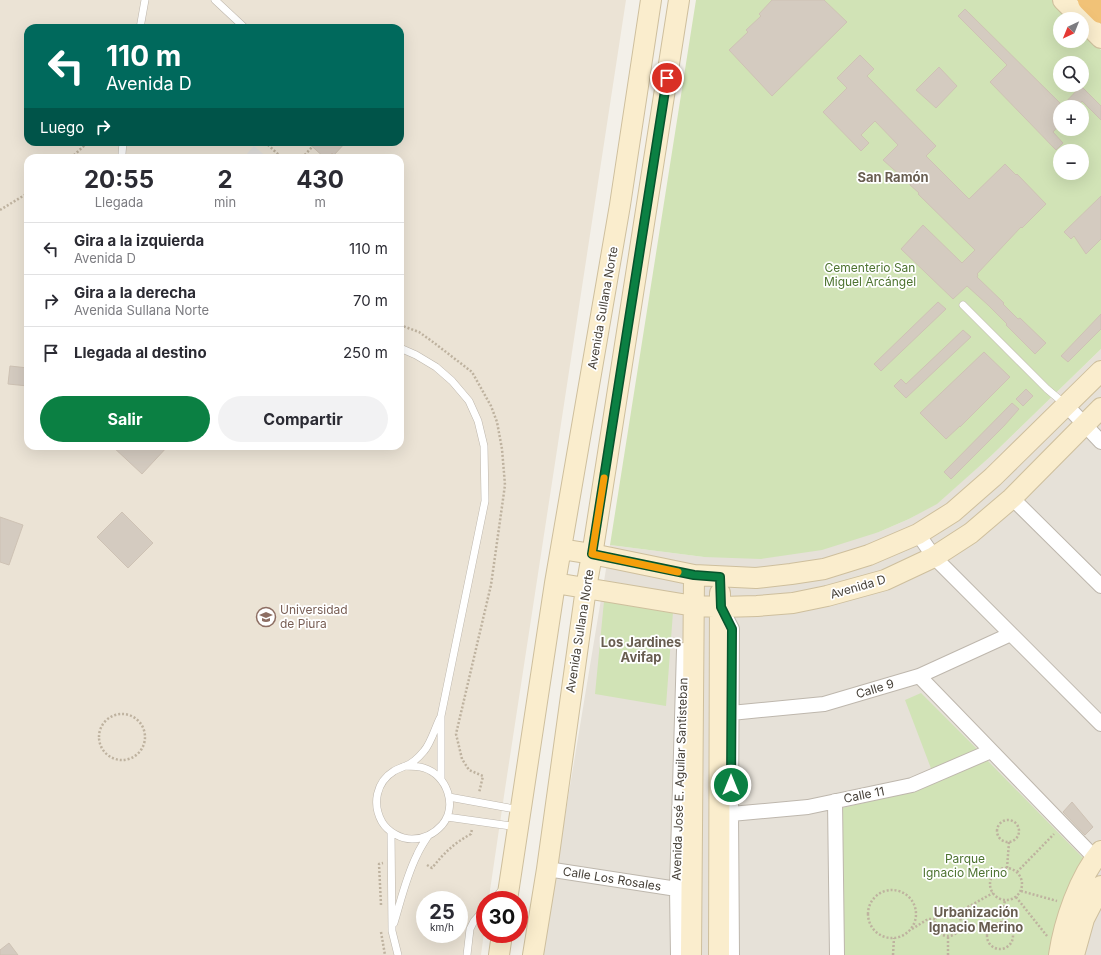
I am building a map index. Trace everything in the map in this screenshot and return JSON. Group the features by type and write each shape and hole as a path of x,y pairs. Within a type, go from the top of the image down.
{"highway":[{"path":"1089,0 1101,12"}],"main road":[{"name":"Avenida Sullana Norte","path":"508,891 555,583 620,205 651,0"},
{"name":"Avenida Sullana Norte","path":"533,955 547,869 586,588 679,0"},
{"path":"1063,0 1101,38"},
{"path":"561,549 694,575 756,578 824,569 869,555 918,534 953,512 993,477 1101,371"},
{"name":"Avenida D","path":"555,583 694,606 721,607 793,603 827,596 884,580 934,556 972,533 1012,498 1101,408"},
{"name":"Avenida José E. Aguilar Santisteban","path":"691,955 694,575"},
{"path":"719,955 720,577"},
{"path":"1059,955 1069,912 1080,885 1098,854"},
{"path":"1074,955 1084,919 1101,886"},
{"path":"499,955 501,943"}],"street":[{"path":"1066,405 1101,442"},
{"path":"1012,498 1101,586"},
{"path":"918,534 934,556 1101,724"},
{"name":"Avenida José E. Aguilar Santisteban","path":"678,955 677,889 684,627 694,606"},
{"path":"721,607 732,629 732,955"},
{"name":"Calle 9","path":"731,713 824,704 919,676 1011,634"},
{"path":"919,676 991,751 1098,854"},
{"name":"Calle 11","path":"731,814 808,806 912,785 991,751"},
{"path":"835,801 837,955"},
{"name":"Calle Los Rosales","path":"547,869 677,889"}],"lane":[{"path":"141,24 145,0"},
{"path":"215,0 241,24"},
{"path":"963,305 1066,405"},
{"path":"404,350 436,367 452,381 469,401 478,421 484,446 485,501 441,716 441,779"},
{"path":"406,766 416,766 434,772 441,779 449,798 447,817 443,823 428,836 418,839 408,839 399,836 391,832 383,825 376,806 377,795 380,785 387,776 406,766 425,750 441,716"},
{"path":"449,798 519,819"},
{"path":"447,817 519,819"},
{"path":"391,832 392,931 398,955"},
{"path":"392,931 404,887 417,854 428,836"},
{"path":"467,955 470,929 476,919"}],"path":[{"path":"75,154 84,146"},
{"path":"270,146 278,154"},
{"path":"306,154 312,147"},
{"path":"0,210 24,195"},
{"path":"123,713 137,718 142,724 145,738 144,745 140,752 127,760 112,758 105,753 100,747 98,739 99,731 107,718 113,714 123,713"},
{"path":"1009,820 1016,824 1019,830 1017,837 1012,842 1009,842 1002,840 997,831 1000,824 1009,820"},
{"path":"1017,872 1056,833"},
{"path":"1007,868 1009,842"},
{"path":"1002,868 1007,868 1017,872 1022,881 1021,891 1016,897 1009,900 1000,899 993,893 990,883 991,878 998,871 1002,868"},
{"path":"908,932 913,926 916,918 914,903 909,896 894,890 880,894 874,899 870,906 870,921 873,928 886,937 894,938 902,936 928,919 935,919"},
{"path":"1021,891 1063,903"},
{"path":"957,914 993,893"},
{"path":"1016,897 1047,937"},
{"path":"1001,923 1005,900"},
{"path":"948,910 957,914 961,922 959,930 952,936 944,936 937,931 934,923 937,915 948,910"},
{"path":"1001,923 1009,926 1014,936 1012,944 1006,949 1002,950 991,946 988,942 987,934 990,927 1001,923"},
{"path":"948,937 948,955"},
{"path":"893,955 894,938"}],"shaded area":[{"name":"Universidad de Piura","path":"0,0 626,0 490,891 476,891 476,943 483,943 481,955 0,955"},
{"path":"254,146 263,154 247,154"},
{"path":"1101,349 1101,955 542,955 610,545 704,557 879,532 909,519 937,503 991,456"}],"green space":[{"name":"Cementerio San Miguel Arcángel","path":"696,0 1053,0 1064,12 1053,12 1053,48 1089,48 1089,37 1101,50 1101,349 991,456 937,504 909,519 879,532 822,550 761,559 704,557 610,545"},
{"path":"604,601 673,612 666,706 595,694"},
{"path":"921,693 979,751 932,771 905,700"},
{"name":"Parque Ignacio Merino","path":"987,760 1085,860 1052,955 843,955 842,808 905,793"}],"building":[{"path":"772,0 824,0 847,22 772,96 729,50 748,32 746,30 761,16 759,14"},
{"path":"965,9 1057,100 1053,100 1053,136 1057,136 1063,143 1062,144 1053,144 1053,147 990,82 1007,65 958,16"},
{"path":"860,55 874,69 867,76 936,146 926,156 969,199 1005,164 1016,175 1017,174 1046,204 1022,228 1021,227 977,274 977,277 1018,319 1020,318 1046,343 1035,354 988,305 967,286 953,299 901,249 923,225 962,263 975,250 918,194 919,193 910,184 883,160 898,145 875,121 861,135 869,143 861,151 823,112 847,88 837,78"},
{"path":"939,67 957,86 936,108 916,90"},
{"path":"1075,92 1087,92 1101,106 1101,120 1089,108 1089,100 1068,100"},
{"path":"312,146 342,146 335,154 320,154"},
{"path":"1101,196 1101,239 1086,254 1074,236 1071,239 1064,232"},
{"path":"938,302 946,309 881,371 874,364"},
{"path":"1101,314 1101,329 1068,362 1061,356"},
{"path":"963,330 971,337 906,398 894,386 901,379 906,384"},
{"path":"984,352 1010,377 946,439 920,413"},
{"path":"10,366 24,368 24,386 8,384"},
{"path":"1026,389 1033,396 1023,406 1016,399"},
{"path":"1012,403 1019,409 951,479 944,472"},
{"path":"116,450 164,450 142,474"},
{"path":"122,512 153,543 128,568 97,537"},
{"path":"0,517 23,525 9,565 0,562"},
{"path":"1072,802 1093,827 1085,835 1063,812"},
{"path":"9,943 18,955 0,955 0,950"}],"slow traffic":[{"path":"604,478 592,554 678,572"}],"place":[{"name":"Universidad de Piura","path":"266,617"}],"district":[{"name":"San Ramón","path":"893,177"},
{"name":"Los Jardines Avifap","path":"641,650"},
{"name":"Urbanización Ignacio Merino","path":"976,920"}],"route":[{"path":"667,78 592,554 694,575 720,577 721,607 732,629 731,785"}]}
